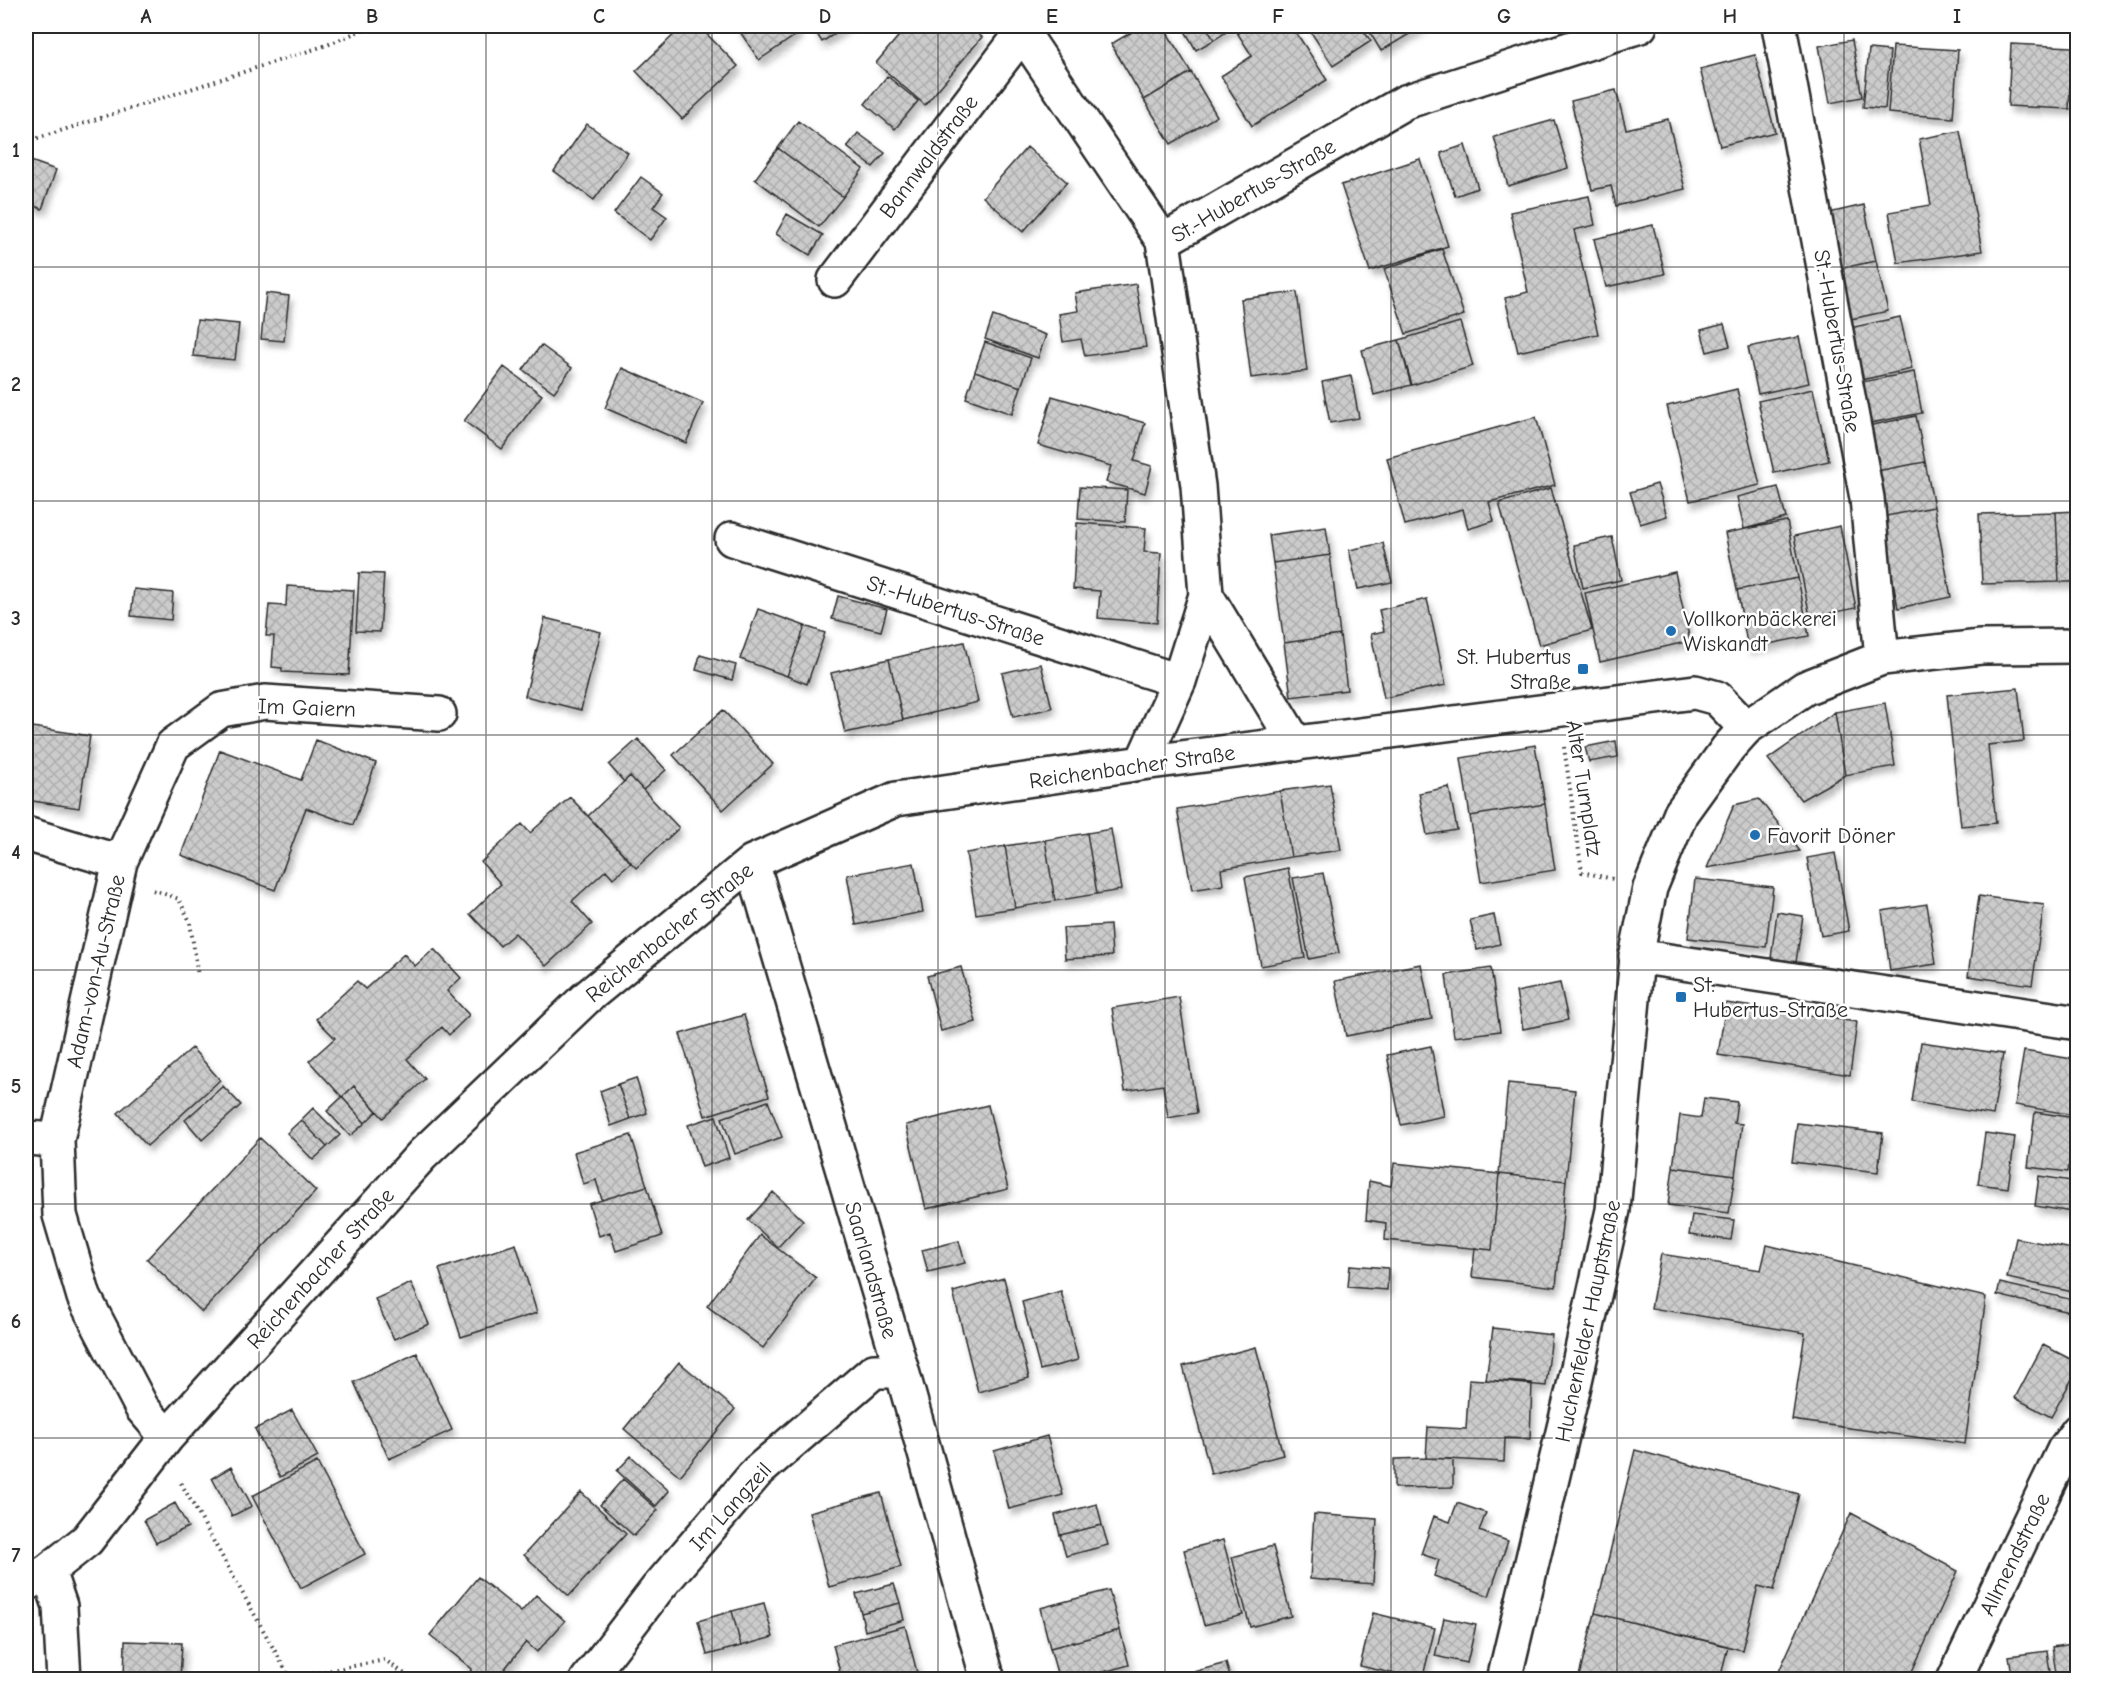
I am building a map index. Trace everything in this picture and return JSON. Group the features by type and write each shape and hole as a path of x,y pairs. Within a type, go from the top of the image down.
{"street":[{"name":"St.-Hubertus-Straße","path":"1142,763 1179,681 1206,595 1198,486 1163,241 1404,102 1640,26"},
{"name":"St.-Hubertus-Straße","path":"1779,26 1867,498 1882,658"},
{"name":"Bannwaldstraße","path":"835,280 1020,29 1163,241"},
{"name":"St.-Hubertus-Straße","path":"732,539 1179,681"},
{"name":"St.-Hubertus-Straße","path":"1206,595 1296,744"},
{"name":"Huchenfelder Hauptstraße","path":"1504,1680 1571,1402 1613,1210 1636,956 1650,888 1682,813 1728,748 1746,728 1805,688 1882,658 1982,647 2078,646"},
{"name":"Reichenbacher Straße","path":"37,1577 87,1540 167,1437 422,1155 585,999 752,862 896,799 1142,763 1695,693 1717,698 1746,728"},
{"name":"Im Gaiern","path":"117,872 172,745 221,710 265,702 439,714"},
{"name":"Adam-von-Au-Straße","path":"26,834 117,872 41,1139 84,1297 142,1408 167,1437"},
{"name":"Saarlandstraße","path":"752,862 902,1371 988,1680"},
{"path":"1636,956 1775,979 2078,1023"},
{"name":"Im Langzeil","path":"587,1680 657,1589 757,1472 874,1371 902,1371"},
{"name":"Allmendstraße","path":"1954,1680 2064,1450 2078,1431"},
{"path":"37,1577 60,1605 64,1680"}],"path":[{"path":"26,142 327,45 371,26"},
{"name":"Alter Turnplatz","path":"1556,711 1563,742 1582,872 1650,888"},
{"path":"117,872 179,899 190,921 198,976"},
{"path":"167,1437 179,1480 290,1678 385,1660 413,1680"}],"building":[{"path":"683,26 699,26 738,66 682,119 636,71"},
{"path":"736,26 795,26 799,33 759,60"},
{"path":"812,26 847,26 822,42"},
{"path":"907,26 968,26 982,37 925,105 876,63"},
{"path":"1142,26 1163,26 1191,72 1144,100 1111,44"},
{"path":"1182,26 1206,26 1214,40 1196,50"},
{"path":"1206,26 1233,26 1234,27 1214,40"},
{"path":"1233,26 1292,26 1327,80 1252,126 1221,76 1252,56"},
{"path":"1307,26 1360,26 1371,41 1333,66"},
{"path":"1366,26 1423,26 1381,51"},
{"path":"1852,40 1862,97 1830,103 1819,46"},
{"path":"2011,44 2072,47 2069,109 2008,106"},
{"path":"1893,46 1958,50 1953,118 1888,113"},
{"path":"2072,47 2078,47 2078,110 2069,109"},
{"path":"1869,49 1890,51 1885,109 1863,107"},
{"path":"1755,55 1775,132 1720,146 1700,69"},
{"path":"1191,72 1217,116 1171,144 1144,100"},
{"path":"887,76 918,101 895,129 865,104"},
{"path":"1616,90 1626,129 1668,119 1685,189 1616,206 1611,186 1592,190 1571,101"},
{"path":"1554,120 1568,168 1508,186 1494,137"},
{"path":"798,121 863,169 843,197 778,148"},
{"path":"587,124 628,153 594,200 554,171"},
{"path":"1960,131 1982,251 1898,263 1889,212 1931,205 1919,139"},
{"path":"858,133 885,153 873,167 847,147"},
{"path":"1465,145 1478,188 1455,196 1441,153"},
{"path":"1027,147 1067,182 1023,232 983,197"},
{"path":"778,148 843,197 819,227 755,179"},
{"path":"1420,159 1448,246 1370,271 1341,185"},
{"path":"28,160 56,170 42,209 26,203"},
{"path":"641,177 663,193 653,207 667,217 650,240 614,213"},
{"path":"1589,196 1595,225 1574,230 1598,334 1518,352 1505,298 1528,292 1510,212"},
{"path":"1864,205 1876,261 1832,270 1820,215"},
{"path":"787,214 823,235 810,255 776,234"},
{"path":"1653,225 1665,274 1606,287 1594,239"},
{"path":"1442,249 1464,315 1406,334 1384,269"},
{"path":"1876,261 1888,311 1842,321 1832,270"},
{"path":"1136,284 1146,347 1085,356 1081,339 1063,342 1059,314 1078,311 1075,293"},
{"path":"1297,292 1307,371 1251,378 1241,299"},
{"path":"266,293 289,296 284,341 261,339"},
{"path":"993,316 1046,335 1038,358 985,339"},
{"path":"1900,317 1912,369 1856,381 1845,329"},
{"path":"197,320 239,324 235,360 193,356"},
{"path":"1460,322 1473,366 1412,385 1399,340"},
{"path":"1724,324 1730,346 1707,352 1701,330"},
{"path":"1799,337 1809,383 1758,394 1748,347"},
{"path":"1399,340 1411,385 1374,395 1362,350"},
{"path":"985,342 1031,358 1021,387 975,371"},
{"path":"541,345 572,368 554,392 523,370"},
{"path":"504,367 542,395 502,449 464,421"},
{"path":"622,368 703,403 686,443 605,408"},
{"path":"975,371 1021,387 1012,414 966,398"},
{"path":"1914,372 1922,413 1860,425 1852,384"},
{"path":"1351,376 1359,418 1330,423 1322,382"},
{"path":"1737,389 1760,485 1690,501 1667,406"},
{"path":"1813,389 1829,461 1774,473 1758,401"},
{"path":"1052,396 1145,423 1134,461 1152,466 1145,493 1106,482 1111,466 1038,445"},
{"path":"1916,416 1925,462 1871,472 1863,427"},
{"path":"1536,417 1555,485 1489,502 1494,521 1468,529 1463,509 1405,525 1387,458"},
{"path":"1925,462 1934,507 1881,517 1871,472"},
{"path":"1657,484 1667,516 1640,524 1630,492"},
{"path":"1080,487 1127,490 1125,522 1078,519"},
{"path":"1778,487 1786,518 1744,529 1737,497"},
{"path":"1551,488 1592,630 1539,645 1499,503"},
{"path":"1934,507 1951,597 1898,608 1881,517"},
{"path":"2078,511 2078,582 2059,582 2056,512"},
{"path":"2056,512 2059,582 1982,584 1979,514"},
{"path":"1787,521 1798,578 1737,590 1725,533"},
{"path":"1077,523 1146,528 1144,552 1161,553 1157,623 1098,618 1100,591 1073,589"},
{"path":"1840,526 1856,608 1810,617 1794,536"},
{"path":"1326,527 1330,555 1273,563 1269,535"},
{"path":"1612,537 1621,580 1583,588 1574,545"},
{"path":"1383,543 1392,582 1358,589 1349,550"},
{"path":"1330,555 1340,635 1284,643 1273,563"},
{"path":"1675,572 1690,641 1600,662 1585,593"},
{"path":"359,573 384,574 380,632 356,631"},
{"path":"1798,578 1809,636 1748,648 1737,590"},
{"path":"287,586 354,590 349,675 282,672 282,668 272,667 274,636 266,636 269,605 286,606"},
{"path":"134,589 173,593 171,620 131,616"},
{"path":"838,596 887,609 881,631 832,619"},
{"path":"1427,599 1446,685 1384,698 1371,634 1384,631 1379,610"},
{"path":"758,609 805,626 787,676 740,659"},
{"path":"545,618 601,632 581,710 525,696"},
{"path":"805,626 825,633 807,684 787,676"},
{"path":"1340,635 1347,690 1291,697 1284,643"},
{"path":"964,642 978,702 903,720 889,659"},
{"path":"700,655 736,665 732,680 696,670"},
{"path":"889,659 903,720 845,733 831,673"},
{"path":"1041,664 1052,708 1013,717 1002,673"},
{"path":"2018,688 2024,741 1988,745 1996,823 1961,826 1947,695"},
{"path":"1885,703 1895,766 1845,775 1835,712"},
{"path":"723,710 773,764 723,810 673,755"},
{"path":"1835,712 1845,775 1801,800 1768,759"},
{"path":"26,726 90,736 79,808 26,800"},
{"path":"638,739 666,770 643,790 630,776 624,782 609,765"},
{"path":"316,740 376,763 353,825 306,808 275,890 181,855 220,750 301,780"},
{"path":"1616,741 1618,757 1589,762 1585,747"},
{"path":"1535,745 1545,804 1470,816 1461,758"},
{"path":"630,776 679,828 636,868 588,816"},
{"path":"1330,784 1341,850 1291,857 1280,791"},
{"path":"1449,787 1457,830 1427,835 1419,793"},
{"path":"1280,791 1291,857 1221,869 1223,885 1192,890 1177,809"},
{"path":"570,797 631,862 613,878 606,870 572,901 592,924 546,966 515,933 500,946 470,914 501,884 481,862 522,824 530,833"},
{"path":"1759,799 1800,851 1707,868 1734,805"},
{"path":"1545,804 1555,870 1481,882 1470,816"},
{"path":"1111,829 1121,890 1097,894 1087,833"},
{"path":"1087,833 1097,894 1055,901 1045,840"},
{"path":"1045,840 1055,901 1015,908 1005,846"},
{"path":"1005,846 1015,908 976,914 966,853"},
{"path":"1835,853 1849,931 1821,936 1807,858"},
{"path":"914,863 923,912 856,925 847,875"},
{"path":"1288,868 1305,958 1261,966 1245,877"},
{"path":"1323,873 1339,953 1309,959 1293,878"},
{"path":"1695,879 1773,887 1766,947 1688,938"},
{"path":"1979,896 2044,905 2032,985 1968,976"},
{"path":"1927,904 1936,964 1890,971 1882,911"},
{"path":"1777,912 1803,916 1796,962 1771,958"},
{"path":"1494,915 1500,944 1477,950 1470,920"},
{"path":"1110,925 1112,956 1065,959 1063,928"},
{"path":"434,949 461,978 447,991 469,1015 449,1035 442,1027 407,1059 425,1079 383,1118 354,1086 342,1097 309,1061 335,1038 316,1019 357,981 365,989 404,954 415,966"},
{"path":"1421,964 1432,1019 1346,1036 1335,981"},
{"path":"961,967 976,1022 941,1031 927,976"},
{"path":"1491,968 1500,1031 1454,1037 1446,975"},
{"path":"1560,983 1568,1020 1523,1029 1516,992"},
{"path":"1179,997 1197,1113 1168,1118 1163,1085 1125,1091 1112,1008"},
{"path":"1726,1003 1857,1022 1850,1075 1718,1055"},
{"path":"744,1015 769,1096 705,1116 680,1034"},
{"path":"1921,1042 2003,1054 1993,1115 1912,1102"},
{"path":"1431,1046 1444,1116 1401,1125 1387,1055"},
{"path":"192,1048 220,1080 147,1146 118,1113"},
{"path":"2024,1051 2078,1060 2078,1095 2074,1115 2015,1105"},
{"path":"636,1078 647,1113 630,1119 618,1084"},
{"path":"1508,1083 1575,1090 1566,1181 1499,1174"},
{"path":"618,1084 630,1119 611,1126 600,1091"},
{"path":"223,1086 241,1105 202,1140 185,1120"},
{"path":"354,1086 377,1111 365,1123 342,1097"},
{"path":"342,1097 365,1123 350,1136 327,1111"},
{"path":"1704,1098 1737,1102 1734,1123 1742,1124 1735,1175 1673,1167 1680,1115 1701,1118"},
{"path":"768,1101 782,1137 735,1154 722,1118"},
{"path":"988,1105 1008,1189 926,1209 906,1125"},
{"path":"313,1108 340,1135 327,1147 301,1120"},
{"path":"2035,1112 2075,1118 2068,1172 2028,1167"},
{"path":"716,1116 729,1158 702,1167 688,1125"},
{"path":"301,1120 327,1147 313,1160 287,1133"},
{"path":"1797,1123 1883,1133 1878,1172 1792,1162"},
{"path":"1985,1133 2015,1137 2008,1188 1978,1184"},
{"path":"631,1135 647,1186 602,1200 596,1180 583,1184 574,1152"},
{"path":"260,1138 316,1191 202,1312 147,1259"},
{"path":"1394,1163 1499,1174 1492,1250 1385,1240 1386,1223 1366,1220 1369,1181 1391,1186"},
{"path":"1673,1167 1735,1175 1729,1213 1668,1205"},
{"path":"1499,1174 1566,1181 1556,1287 1472,1277 1475,1248 1492,1250"},
{"path":"2039,1176 2078,1182 2078,1213 2035,1206"},
{"path":"647,1186 662,1236 616,1251 610,1232 599,1236 589,1204"},
{"path":"773,1192 803,1220 778,1247 748,1220"},
{"path":"1692,1215 1734,1220 1731,1240 1689,1235"},
{"path":"760,1235 816,1278 763,1348 707,1306"},
{"path":"2016,1238 2078,1250 2078,1293 2007,1278"},
{"path":"959,1241 965,1263 928,1272 922,1250"},
{"path":"516,1244 537,1313 461,1337 439,1269"},
{"path":"1767,1245 1986,1297 1965,1444 1792,1420 1805,1333 1651,1308 1661,1254 1761,1270"},
{"path":"1350,1265 1388,1268 1387,1290 1348,1287"},
{"path":"1004,1278 1029,1378 978,1392 953,1292"},
{"path":"411,1283 429,1324 394,1339 375,1299"},
{"path":"2000,1283 2078,1301 2078,1314 1997,1295"},
{"path":"1061,1291 1078,1360 1040,1370 1022,1302"},
{"path":"1493,1328 1552,1335 1546,1386 1486,1380"},
{"path":"2043,1345 2078,1363 2078,1368 2051,1417 2015,1398"},
{"path":"1256,1347 1283,1455 1211,1474 1183,1366"},
{"path":"417,1353 452,1430 389,1459 354,1382"},
{"path":"679,1362 735,1409 680,1476 624,1429"},
{"path":"1469,1379 1532,1383 1530,1439 1505,1438 1504,1462 1426,1458 1428,1427 1466,1429"},
{"path":"292,1410 318,1457 280,1477 255,1429"},
{"path":"1047,1436 1063,1495 1009,1509 994,1451"},
{"path":"1635,1450 1799,1494 1774,1590 1758,1586 1742,1650 1595,1613"},
{"path":"631,1456 669,1491 656,1506 617,1471"},
{"path":"1394,1459 1453,1459 1453,1487 1394,1488"},
{"path":"317,1462 365,1554 301,1588 252,1496"},
{"path":"231,1467 252,1506 232,1516 212,1478"},
{"path":"623,1479 658,1510 634,1536 600,1505"},
{"path":"581,1492 626,1534 569,1596 524,1555"},
{"path":"881,1493 901,1567 829,1587 809,1512"},
{"path":"175,1503 188,1527 156,1543 144,1520"},
{"path":"1457,1503 1486,1513 1479,1531 1508,1541 1489,1596 1434,1576 1439,1560 1421,1554 1434,1516 1450,1522"},
{"path":"1097,1504 1102,1525 1060,1535 1055,1515"},
{"path":"1851,1513 1958,1571 1908,1680 1775,1680"},
{"path":"1314,1514 1377,1519 1373,1584 1310,1579"},
{"path":"1102,1525 1108,1545 1066,1556 1060,1535"},
{"path":"1223,1540 1243,1615 1204,1625 1184,1550"},
{"path":"1273,1546 1291,1616 1250,1627 1232,1557"},
{"path":"478,1577 521,1612 536,1595 565,1621 537,1652 526,1642 496,1680 468,1680 466,1678 472,1669 430,1635"},
{"path":"894,1584 900,1603 861,1613 856,1594"},
{"path":"1109,1590 1120,1630 1050,1648 1040,1608"},
{"path":"764,1603 773,1637 741,1646 732,1611"},
{"path":"900,1603 904,1620 865,1631 861,1613"},
{"path":"732,1611 741,1646 707,1655 698,1621"},
{"path":"1373,1613 1435,1628 1422,1680 1360,1666"},
{"path":"1595,1613 1728,1646 1720,1680 1578,1680"},
{"path":"1444,1618 1476,1625 1467,1663 1435,1656"},
{"path":"905,1626 919,1680 842,1680 833,1645"},
{"path":"1120,1630 1129,1665 1074,1680 1059,1680 1050,1648"},
{"path":"125,1641 182,1643 180,1680 124,1680"},
{"path":"2078,1643 2078,1678 2057,1680 2052,1647"},
{"path":"2047,1651 2051,1680 2013,1680 2009,1656"},
{"path":"1226,1663 1231,1680 1168,1680 1168,1679"}],"place":[{"name":"Vollkornbäckerei Wiskandt","path":"1671,631"},
{"name":"St. Hubertus Straße","path":"1583,669"},
{"name":"Favorit Döner","path":"1755,835"},
{"name":"St. Hubertus-Straße","path":"1681,997"}]}
